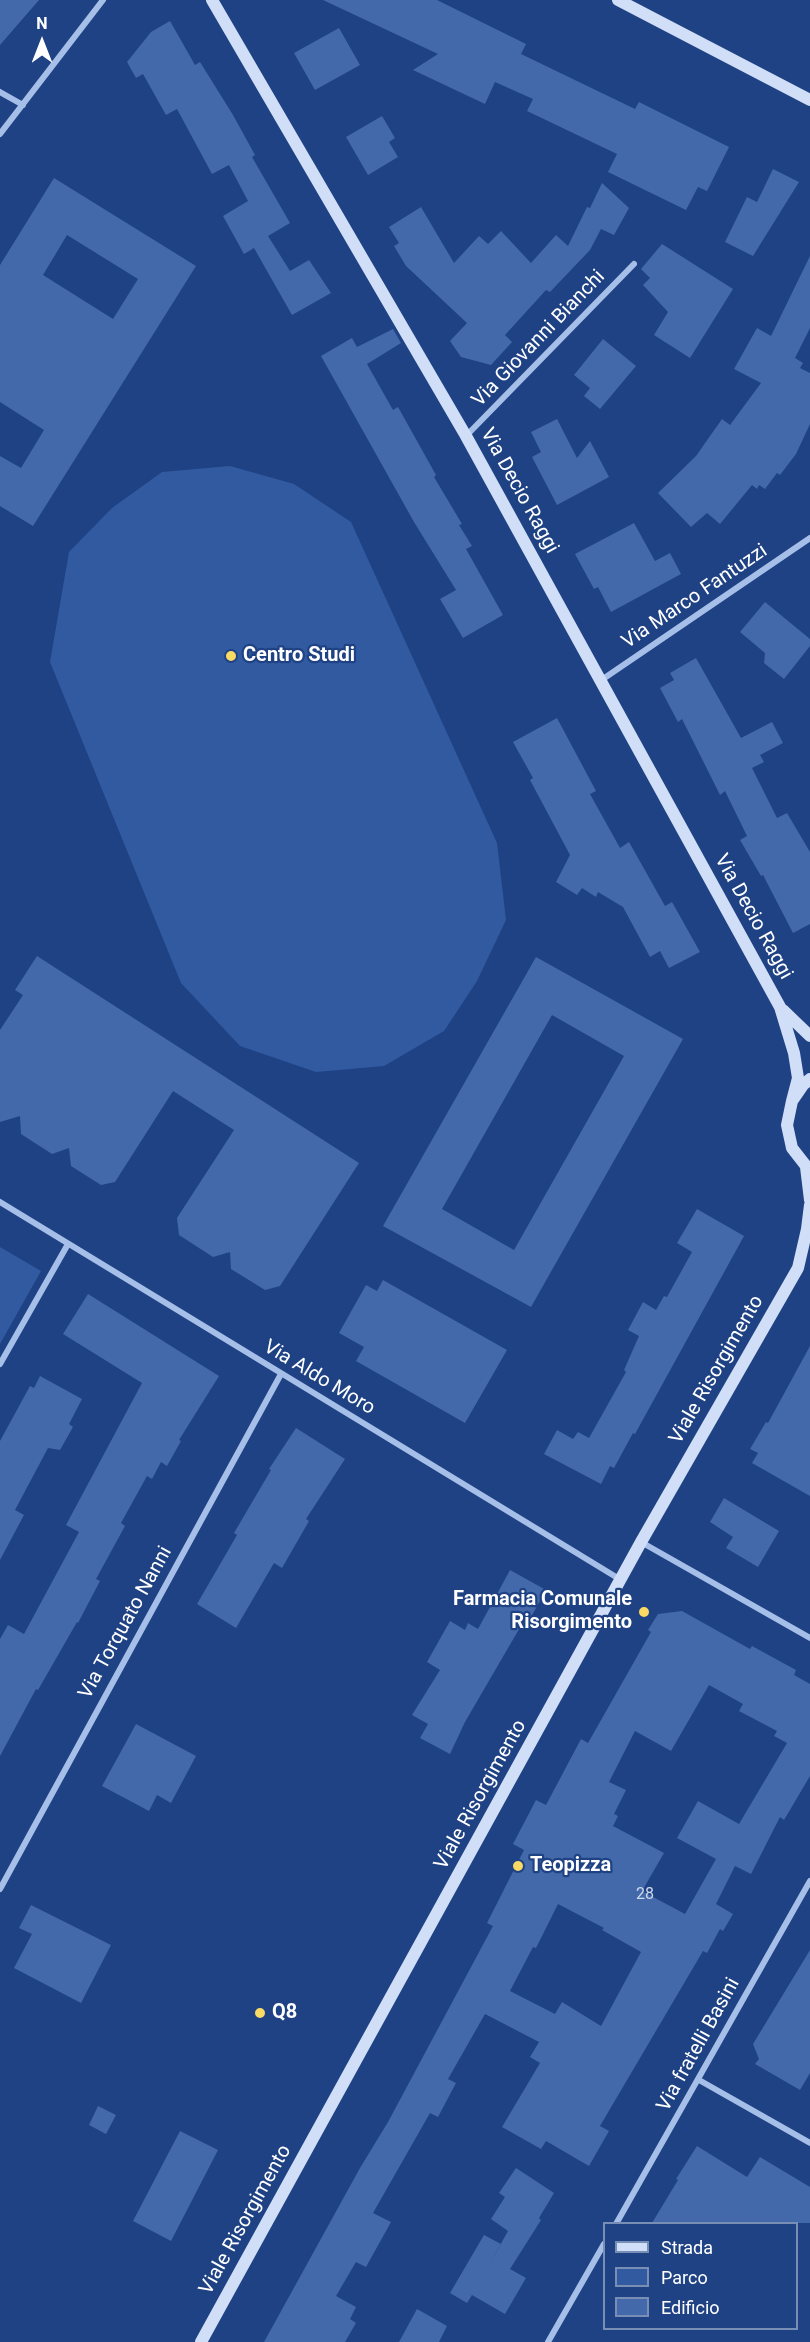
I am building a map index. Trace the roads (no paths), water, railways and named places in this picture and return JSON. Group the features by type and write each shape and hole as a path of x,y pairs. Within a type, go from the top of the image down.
{"street":[{"path":"0,134 103,0"},
{"name":"Via Decio Raggi","path":"212,0 466,436 780,1007 794,1053 798,1078 787,1125 788,1136 792,1148 808,1169"},
{"path":"618,0 810,100"},
{"path":"0,92 22,105"},
{"name":"Via Giovanni Bianchi","path":"466,436 634,264"},
{"name":"Via Marco Fantuzzi","path":"600,681 809,540"},
{"name":"Via Decio Raggi","path":"780,1007 810,1036"},
{"path":"792,1101 810,1079"},
{"path":"808,1169 810,1200"},
{"name":"Via Aldo Moro","path":"0,1202 621,1580"},
{"name":"Viale Risorgimento","path":"201,2342 641,1542 798,1268 810,1205"},
{"path":"0,1364 68,1244"},
{"name":"Viale Risorgimento","path":"798,1268 810,1258"},
{"name":"Via Torquato Nanni","path":"0,1889 281,1374"},
{"path":"641,1542 810,1638"},
{"name":"Via fratelli Basini","path":"617,2222 810,1881"},
{"path":"699,2080 810,2143"},
{"path":"548,2342 603,2246"}],"place":[{"name":"Centro Studi","path":"231,656"},
{"name":"Farmacia Comunale Risorgimento","path":"644,1612"},
{"name":"Teopizza","path":"518,1866"},
{"name":"Q8","path":"260,2013"}]}
